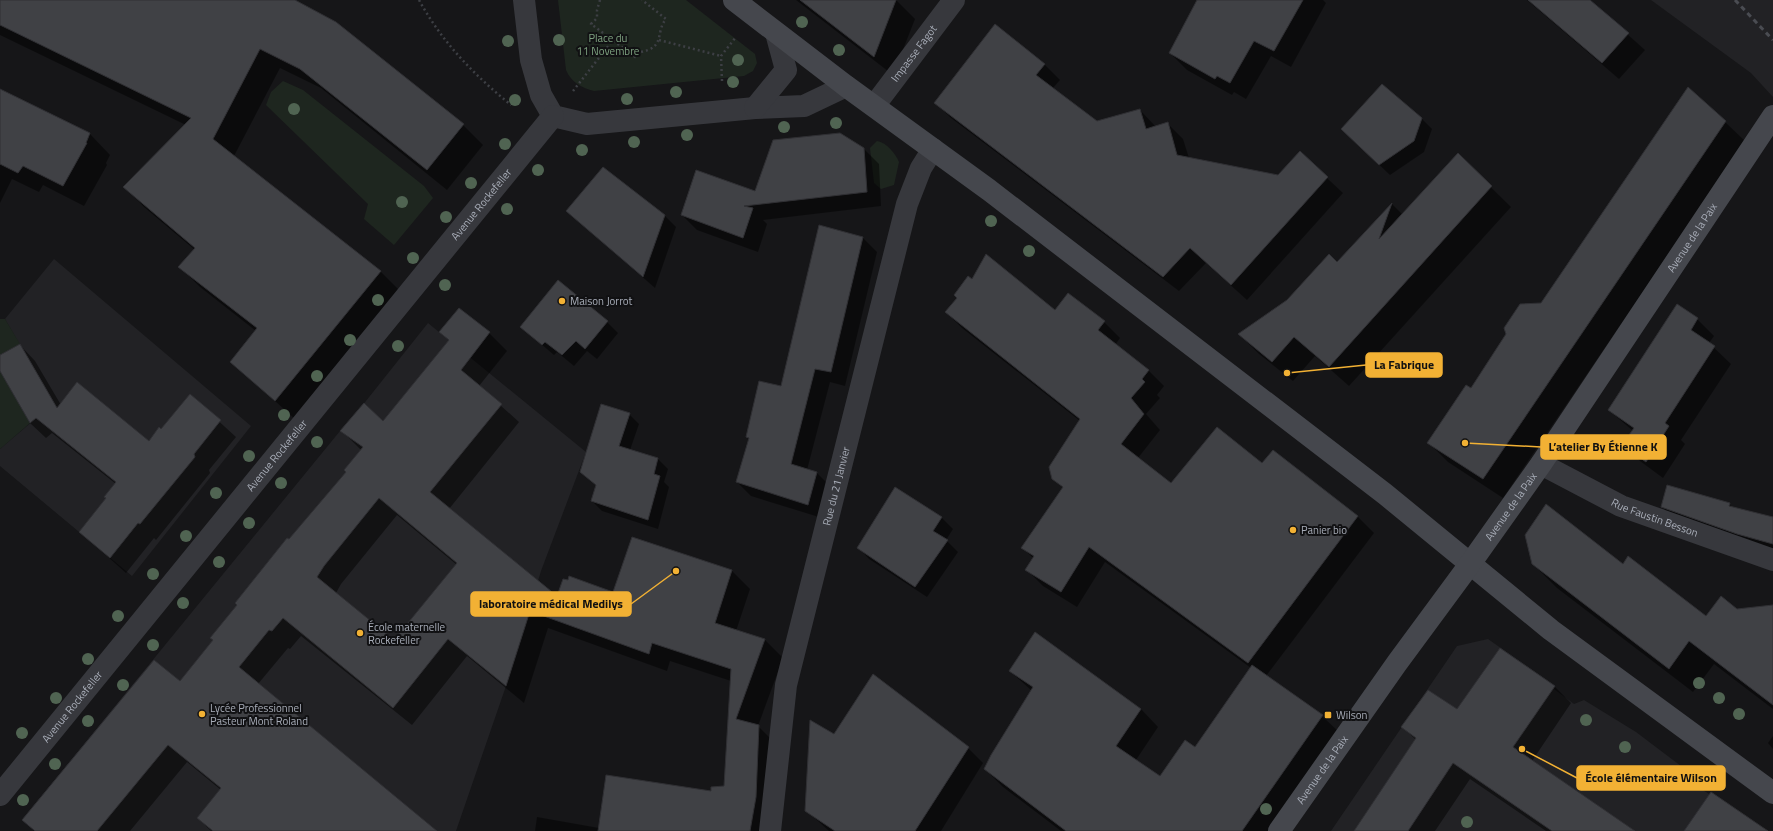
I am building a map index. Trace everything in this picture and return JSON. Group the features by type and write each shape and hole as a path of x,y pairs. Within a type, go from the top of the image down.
{"main road":[{"path":"734,0 846,86 933,149 1385,494 1551,630 1773,793"},
{"name":"Avenue de la Paix","path":"1279,831 1397,663 1541,464 1773,116"}],"street":[{"path":"524,0 531,60 541,95 554,116 587,124 755,108 804,106 846,86"},
{"name":"Impasse Fagot","path":"874,106 954,0"},
{"path":"755,108 786,70 776,33"},
{"name":"Avenue Rockefeller","path":"0,795 554,116"},
{"name":"Rue du 21 Janvier","path":"770,831 786,685 806,601 907,204 920,168 933,149"},
{"name":"Rue Faustin Besson","path":"1541,464 1621,506 1773,560"}],"path":[{"path":"418,0 432,24 453,52 511,105"},
{"path":"600,0 597,10 597,18 591,24 635,57 640,52 646,51 654,46 659,40 660,25 666,19 643,0"},
{"path":"722,81 721,56 738,36"},
{"path":"573,91 613,40"},
{"path":"659,40 721,56"}],"shaded area":[{"path":"1651,0 1773,0 1773,97 1751,73"},
{"path":"54,259 251,426 132,576 0,466 0,449 54,403 5,319"},
{"path":"428,323 586,452 541,571 506,686 456,831 35,831 22,820 340,431 356,442 368,428 354,416"},
{"path":"1488,639 1555,686 1554,689 1574,704 1584,700 1636,732 1681,766 1681,775 1767,831 1331,831 1457,646"}],"green space":[{"name":"Place du 11 Novembre","path":"558,0 686,0 755,54 757,63 753,71 744,76 594,91 590,90 574,81 566,70"},
{"path":"283,81 303,90 424,186 433,198 394,245 364,219 368,204 266,105 271,92"},
{"path":"877,141 881,142 890,149 899,162 894,185 881,189 874,183 870,148"},
{"path":"0,319 5,319 20,344 0,355"},
{"path":"0,371 30,423 0,449"}],"building":[{"path":"0,0 295,0 336,22 464,124 427,170 300,69 260,49 213,139 381,271 275,401 230,362 257,328 178,267 195,248 123,187 191,118 0,25"},
{"path":"800,0 896,0 874,57"},
{"path":"1197,0 1303,0 1274,51 1254,41 1230,83 1217,76 1215,79 1169,53"},
{"path":"1528,0 1590,0 1629,33 1602,63"},
{"path":"995,24 1045,64 1036,75 1097,121 1140,109 1146,129 1168,122 1177,155 1278,175 1300,151 1328,177 1231,285 1190,248 1163,277 934,103"},
{"path":"1382,84 1422,118 1414,141 1379,165 1341,129"},
{"path":"1688,87 1726,121 1483,479 1427,443 1466,385 1471,388 1506,334 1504,328 1520,304 1541,303"},
{"path":"0,89 90,133 87,143 63,186 23,166 18,173 0,164"},
{"path":"840,133 864,148 867,192 744,206 753,208 743,238 681,215 696,170 755,191 773,140"},
{"path":"1458,153 1492,186 1329,367 1294,337 1272,362 1238,334 1287,300 1329,254 1337,262 1392,203 1379,239"},
{"path":"603,167 665,215 643,277 566,211"},
{"path":"819,225 863,237 831,372 815,369 791,464 817,472 808,505 736,482 749,438 746,437 759,381 781,386"},
{"path":"986,254 1055,310 1068,293 1105,321 1098,330 1149,370 1142,379 1145,382 1131,398 1144,414 1121,444 1171,483 1217,427 1262,463 1273,450 1358,516 1248,663 1089,547 1061,592 1025,570 1034,556 1021,548 1063,487 1052,479 1049,467 1080,419 945,312 957,298 954,295 968,276 972,279"},
{"name":"Maison Jorrot","path":"558,280 608,321 585,349 576,341 562,355 545,342 542,345 520,327"},
{"path":"1677,304 1698,318 1691,330 1715,346 1665,423 1669,426 1646,462 1622,445 1634,428 1608,410"},
{"path":"459,308 490,332 461,370 502,404 430,492 557,596 563,579 568,580 569,576 613,592 632,537 732,570 715,623 765,639 736,719 759,725 756,797 750,831 598,831 606,775 711,791 711,787 724,786 731,669 652,643 649,654 530,611 506,686 448,639 393,708 283,618 272,631 269,630 239,667 437,831 213,831 197,818 221,788 168,745 97,831 35,831 22,820 154,660 180,681 213,640 210,638 237,605 235,603 287,538 289,539 346,472 344,470 363,447 340,431 364,403 383,421 449,340 439,332","holes":["379,498 457,563 394,640 317,577 324,566"]},
{"path":"20,344 57,408 77,382 149,441 159,427 161,429 190,394 221,420 194,454 195,457 110,558 79,532 106,498 104,497 116,482 36,418 30,423 0,371 0,355"},
{"path":"601,404 630,413 619,446 658,458 654,474 660,476 648,520 591,501 596,485 580,472"},
{"path":"1667,485 1730,503 1729,506 1773,517 1773,544 1737,534 1661,507"},
{"path":"895,487 942,517 933,531 948,540 915,587 857,548"},
{"path":"1546,504 1623,564 1628,556 1706,616 1721,596 1737,609 1773,605 1773,705 1689,641 1669,669 1532,564 1525,535"},
{"path":"1035,632 1141,709 1116,746 1160,776 1185,740 1195,747 1252,665 1323,715 1242,831 1066,831 984,769 1033,687 1009,671"},
{"path":"1500,648 1555,686 1513,747 1635,831 1552,831 1453,763 1408,831 1354,831 1416,738 1401,727 1428,690 1457,709"},
{"path":"873,674 969,747 915,831 835,831 805,811 810,720 834,734"},
{"path":"1711,792 1768,831 1684,831"}],"railway":[{"path":"1735,0 1773,40"}],"place":[{"name":"Maison Jorrot","path":"562,301"},
{"name":"La Fabrique","path":"1287,373"},
{"name":"L’atelier By Étienne K","path":"1465,443"},
{"name":"Panier bio","path":"1293,530"},
{"name":"laboratoire médical Medilys","path":"676,571"},
{"name":"École maternelle Rockefeller","path":"360,633"},
{"name":"Lycée Professionnel Pasteur Mont Roland","path":"202,714"},
{"name":"Wilson","path":"1328,715"},
{"name":"École élémentaire Wilson","path":"1522,749"}]}
